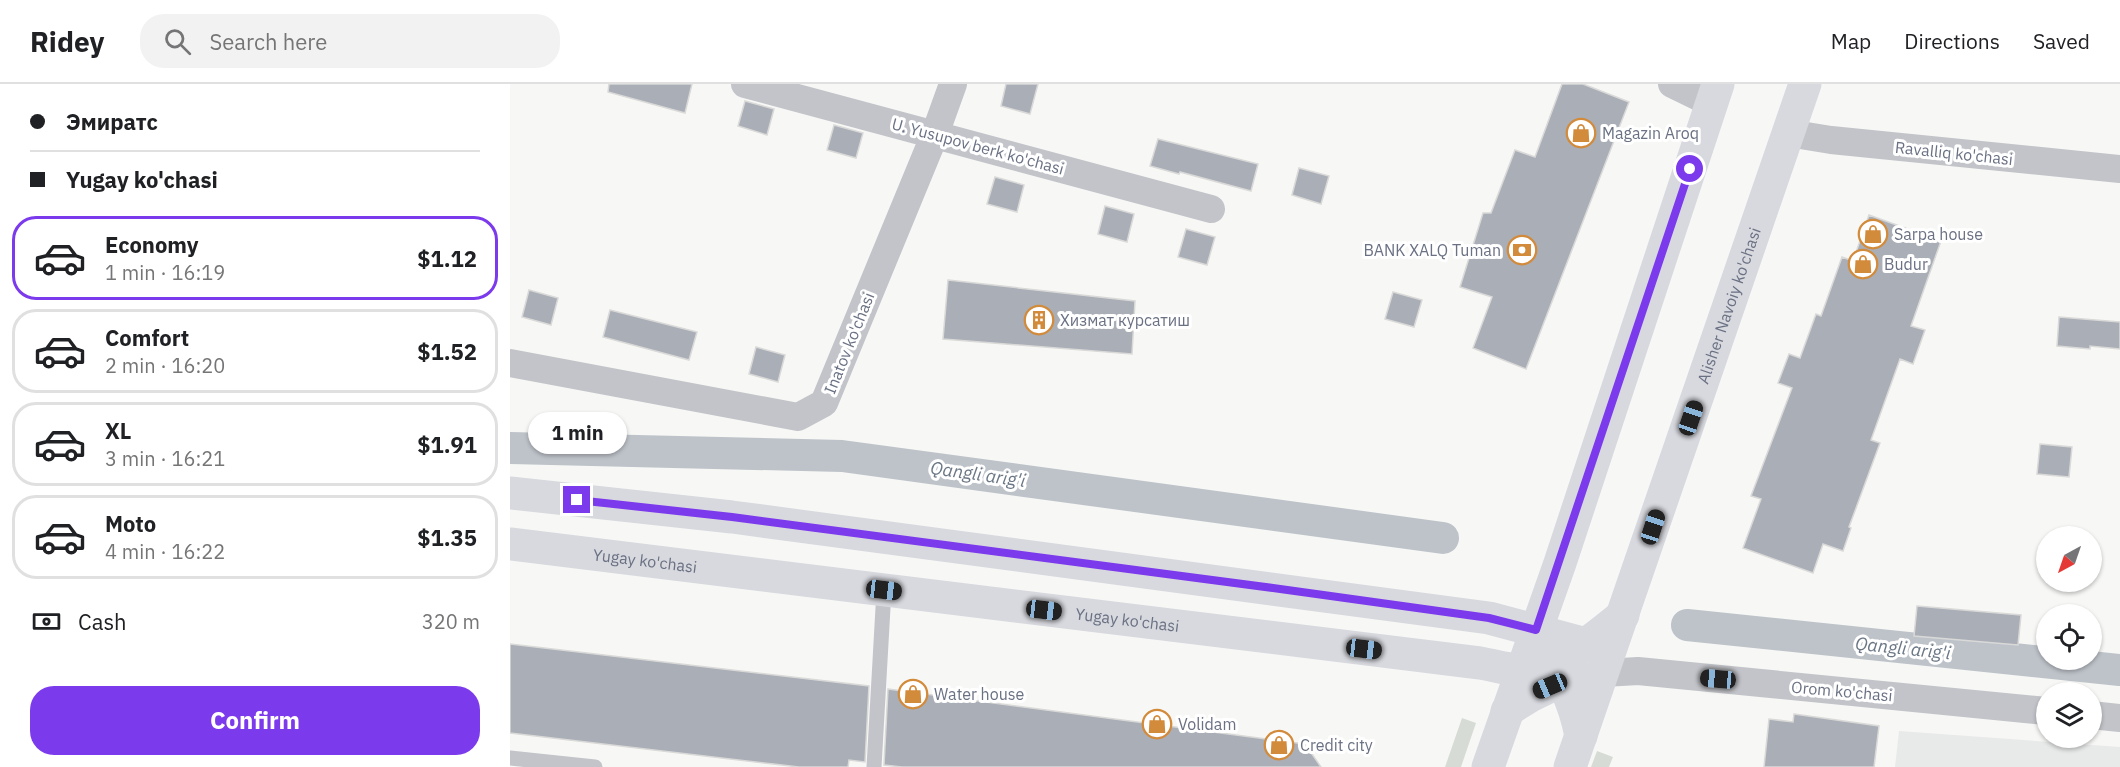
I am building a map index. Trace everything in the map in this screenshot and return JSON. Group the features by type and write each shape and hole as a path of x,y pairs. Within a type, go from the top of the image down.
{"main road":[{"name":"Alisher Navoiy ko'chasi","path":"1570,767 1581,736 1600,656 1623,615 1805,84"},
{"path":"1508,711 1537,692 1541,657 1715,94"},
{"path":"510,493 732,517 1495,619 1541,657 1577,715 1581,736"},
{"name":"Yugay ko'chasi","path":"510,544 1480,663 1541,657"},
{"path":"1541,657 1600,656"},
{"path":"1541,657 1600,656"},
{"path":"1488,767 1508,711 1541,657"},
{"path":"1480,663 1493,670 1503,681 1508,696 1508,711"}],"street":[{"name":"U. Yusupov berk ko'chasi","path":"745,84 1211,209"},
{"name":"Inatov ko'chasi","path":"510,363 798,417 824,403 935,134 953,84"},
{"path":"1672,84 1715,94"},
{"name":"Ravalliq ko'chasi","path":"1788,132 1831,140 2120,169"},
{"name":"Orom ko'chasi","path":"1600,656 1638,671 2036,710"},
{"path":"2102,716 2120,718"}],"lane":[{"path":"874,767 884,590"},
{"path":"510,758 595,767"}],"shaded area":[{"path":"1462,718 1476,723 1461,767 1445,767"},
{"path":"1899,731 2036,741 2036,748 2120,747 2120,767 1895,767"},
{"path":"1597,751 1613,757 1609,767 1591,767"}],"building":[{"path":"609,84 692,84 685,113 608,92"},
{"path":"1006,84 1038,84 1030,114 1001,106"},
{"name":"BANK XALQ Tuman","path":"1562,84 1583,84 1629,102 1526,369 1473,348 1492,297 1460,287 1483,213 1491,213 1515,150 1535,157"},
{"path":"745,101 774,109 767,135 738,126"},
{"path":"834,125 863,133 856,158 827,150"},
{"path":"1158,139 1258,164 1251,191 1150,166"},
{"path":"1299,168 1329,176 1321,204 1292,195"},
{"path":"995,177 1024,185 1017,212 987,204"},
{"path":"1105,206 1134,214 1127,242 1098,234"},
{"path":"1869,215 1941,241 1911,326 1925,330 1913,364 1900,359 1871,440 1880,443 1849,527 1851,528 1843,551 1823,544 1813,573 1743,548 1761,499 1751,496 1792,388 1778,383 1789,354 1800,358 1816,314 1821,316 1842,257 1853,261"},
{"path":"1186,229 1215,237 1207,265 1178,257"},
{"name":"Хизмат курсатиш","path":"948,280 1135,301 1132,354 943,339"},
{"path":"529,290 558,298 551,325 522,317"},
{"path":"1393,292 1422,300 1414,327 1385,319"},
{"path":"610,310 697,332 689,360 603,337"},
{"path":"2059,317 2120,322 2120,349 2057,346"},
{"path":"756,347 785,355 778,382 749,374"},
{"path":"2040,444 2072,447 2069,477 2037,474"},
{"path":"1917,606 2021,615 2018,645 1914,636"},
{"path":"510,644 869,686 865,762 849,760 848,767 799,767 510,733"},
{"path":"888,689 1305,744 1321,767 902,767 884,765"},
{"path":"1794,714 1879,726 1874,767 1764,767 1769,719 1793,722"}],"waterway":[{"name":"Qangli arig'i","path":"510,448 842,456 1443,538"},
{"name":"Qangli arig'i","path":"1687,625 2120,670"}],"place":[{"name":"Magazin Aroq","path":"1581,133"},
{"name":"Sarpa house","path":"1873,234"},
{"name":"BANK XALQ Tuman","path":"1522,250"},
{"name":"Budur","path":"1863,264"},
{"name":"Хизмат курсатиш","path":"1039,320"},
{"name":"Water house","path":"913,694"},
{"name":"Volidam","path":"1157,724"},
{"name":"Credit city","path":"1279,745"}],"route":[{"path":"577,500 732,517 1273,588 1489,618 1536,630 1690,169"}]}
